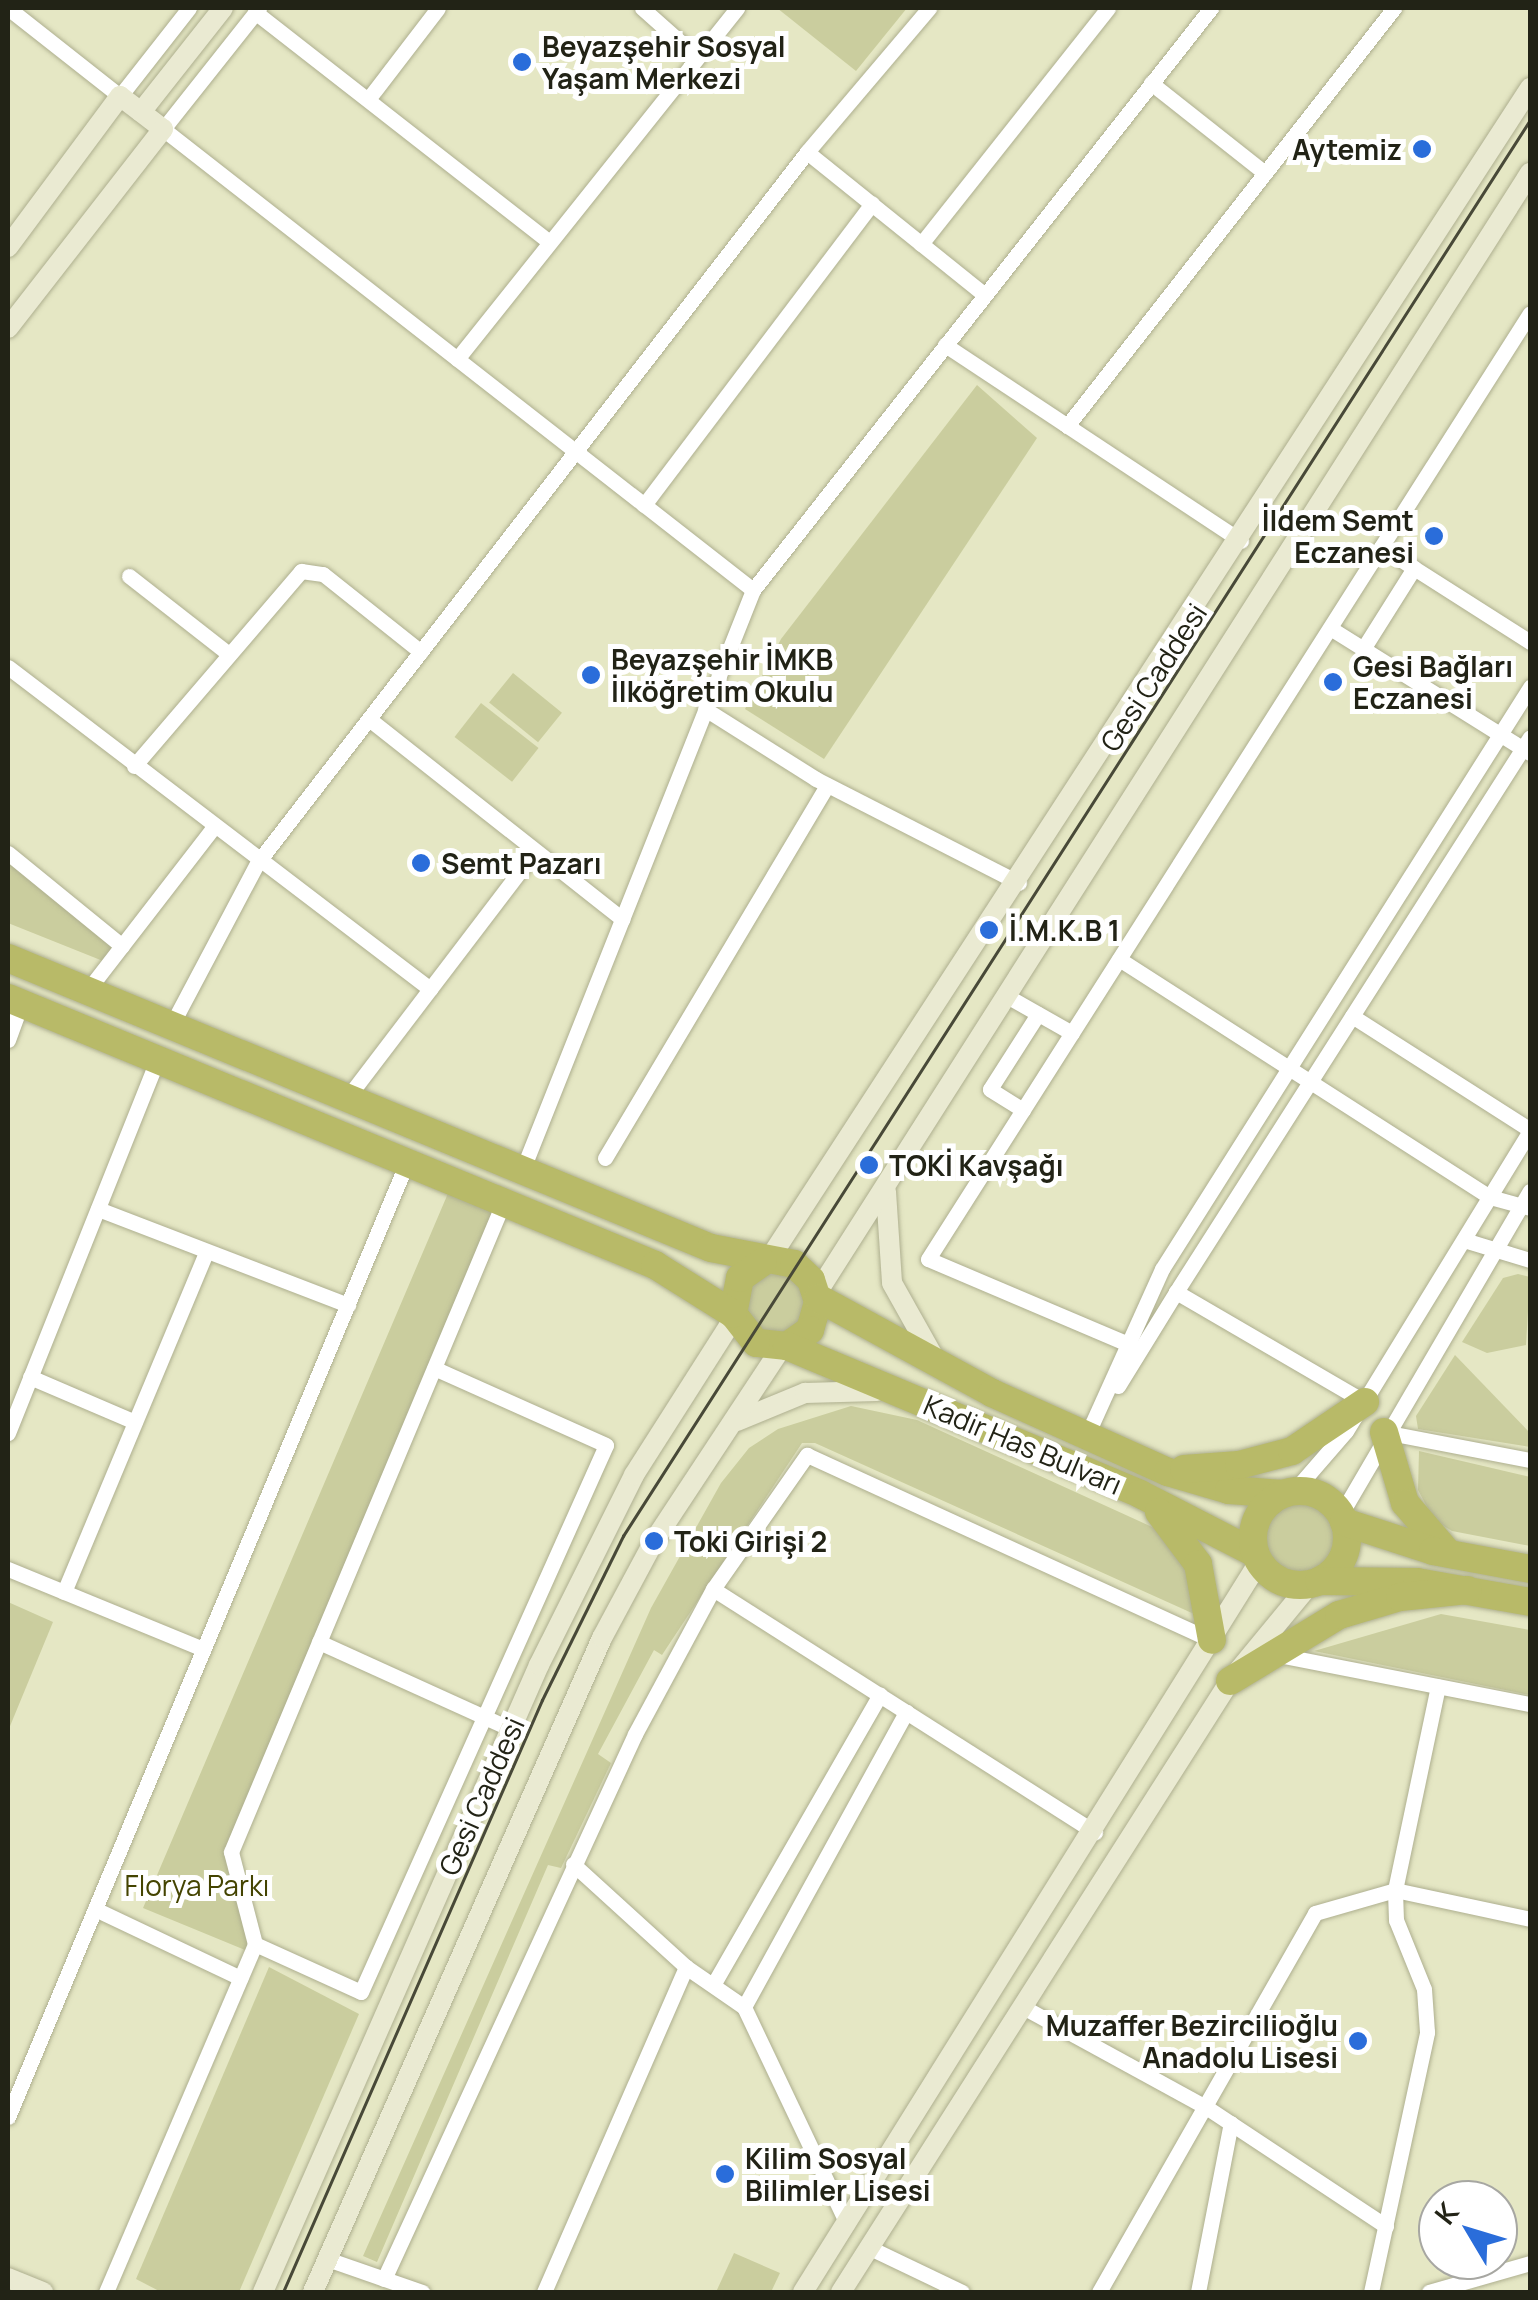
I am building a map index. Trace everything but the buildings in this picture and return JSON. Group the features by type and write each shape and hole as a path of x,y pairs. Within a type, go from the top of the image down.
{"highway":[{"path":"8,958 711,1248 802,1269 817,1295 810,1330 784,1346 756,1343 733,1316 655,1265 408,1160 14,1001"},
{"path":"733,1316 735,1286 765,1262"},
{"name":"Kadir Has Bulvarı","path":"817,1295 944,1369 1157,1467 1229,1490 1288,1492"},
{"name":"Kadir Has Bulvarı","path":"784,1346 1140,1494 1257,1558"},
{"path":"1157,1467 1216,1468 1276,1456 1327,1432 1365,1402"},
{"path":"1384,1432 1405,1503 1421,1528 1453,1555"},
{"path":"1530,1569 1453,1555 1342,1518 1316,1493 1288,1492 1257,1518 1257,1558 1286,1584 1388,1580 1530,1602"},
{"path":"1140,1494 1191,1549 1212,1640"},
{"path":"1314,1583 1343,1556 1342,1518"},
{"path":"1230,1682 1272,1653 1359,1607 1468,1590"}],"main road":[{"path":"141,112 224,8"},
{"name":"Gesi Caddesi","path":"765,1262 1019,883 1530,88"},
{"path":"8,247 120,96 163,130 8,328"},
{"name":"Gesi Caddesi","path":"817,1295 1530,173"},
{"path":"886,1192 892,1283 920,1340 944,1369"},
{"name":"Gesi Caddesi","path":"263,2292 511,1729 634,1475 733,1316"},
{"name":"Gesi Caddesi","path":"313,2292 602,1638 654,1541 784,1346"},
{"path":"731,1425 768,1405 821,1390 914,1397"},
{"path":"803,2292 1095,1832 1257,1558"},
{"path":"842,2292 1230,1682 1314,1583"},
{"path":"8,2278 44,2292"}],"street":[{"path":"10,14 120,96 188,8"},
{"path":"369,98 438,8"},
{"path":"642,8 696,56"},
{"path":"457,359 737,8"},
{"path":"171,1026 258,862 807,152 929,8"},
{"path":"921,244 1108,8"},
{"path":"522,1170 753,590 1210,8"},
{"path":"1068,426 1394,8"},
{"path":"549,242 257,10 163,130 753,590"},
{"path":"1151,83 1265,173"},
{"path":"807,152 985,294"},
{"path":"644,504 872,204"},
{"path":"1128,1344 928,1258 1530,312"},
{"path":"945,345 1241,541"},
{"path":"1381,547 1530,642"},
{"path":"1364,648 1414,568"},
{"path":"134,766 296,574 312,569 421,652"},
{"path":"129,576 229,654"},
{"path":"1087,1435 1528,746 1501,735 1330,628"},
{"path":"8,689 13,671 213,828 430,989"},
{"path":"1087,1435 1162,1269 1530,687"},
{"path":"706,710 827,784 1019,883"},
{"path":"369,718 622,918"},
{"path":"605,1158 827,784"},
{"path":"87,991 213,828"},
{"path":"347,1098 535,851"},
{"path":"8,853 122,946"},
{"path":"1119,959 1490,1197 1526,1208"},
{"path":"1005,995 1072,1033"},
{"path":"8,1040 14,1001"},
{"path":"1023,1110 990,1089 1038,1014"},
{"path":"1288,1492 1365,1402 1530,1131 1352,1016"},
{"path":"8,1434 12,1412 30,1377 158,1058"},
{"path":"8,2117 408,1160"},
{"path":"1342,1518 1384,1432 1490,1253 1526,1208 1530,1191"},
{"path":"106,2292 254,1944 231,1852 504,1201"},
{"path":"98,1208 348,1304"},
{"path":"1464,1240 1490,1253 1530,1260"},
{"path":"64,1592 206,1252"},
{"path":"1176,1292 1365,1402"},
{"path":"254,1944 361,1992 606,1445 434,1368"},
{"path":"30,1377 135,1422"},
{"path":"1384,1432 1530,1460"},
{"path":"366,2292 378,2277 573,1864 713,1589 807,1455 816,1455 1212,1640"},
{"path":"8,1569 203,1649"},
{"path":"713,1589 1095,1832"},
{"path":"319,1642 511,1729"},
{"path":"1272,1653 1530,1704"},
{"path":"1371,2292 1428,2018 1420,1974 1396,1920 1395,1890 1438,1686"},
{"path":"712,1985 880,1695"},
{"path":"744,2007 906,1712"},
{"path":"573,1864 686,1967 744,2007 847,2224"},
{"path":"1099,2292 1316,1914 1395,1890 1530,1919"},
{"path":"94,1909 240,1978"},
{"path":"544,2292 686,1967"},
{"path":"1023,2007 1206,2107 1386,2226"},
{"path":"1198,2292 1231,2123"},
{"path":"870,2248 962,2292"},
{"path":"327,2259 422,2292"},
{"path":"1429,2292 1530,2263"}],"green space":[{"path":"777,8 907,8 856,71"},
{"path":"977,385 1037,438 824,759 745,709 781,639"},
{"path":"513,673 562,713 538,742 489,703"},
{"path":"481,703 539,748 512,782 455,737"},
{"path":"8,848 129,945 113,965 8,923"},
{"name":"Florya Parkı","path":"449,1191 505,1214 233,1854 257,1955 143,1908"},
{"path":"775,1274 797,1282 805,1304 797,1326 775,1334 753,1326 745,1304 753,1282"},
{"path":"1518,1274 1530,1277 1526,1345 1487,1353 1462,1342 1503,1278"},
{"path":"1455,1355 1530,1433 1530,1447 1418,1429 1416,1416"},
{"path":"851,1406 917,1420 1161,1531 1182,1554 1203,1618 815,1443 802,1443 662,1655 654,1650 598,1754 611,1763 561,1868 548,1865 377,2262 363,2256 651,1608 721,1483 749,1448 778,1429"},
{"path":"1419,1451 1530,1477 1530,1546 1452,1531 1434,1520 1418,1490"},
{"path":"1300,1502 1325,1513 1336,1538 1325,1563 1300,1574 1275,1563 1264,1538 1275,1513"},
{"path":"8,1602 53,1622 8,1731"},
{"path":"1441,1614 1530,1630 1530,1695 1314,1651"},
{"path":"269,1967 359,2014 239,2292 161,2292 136,2279"},
{"path":"734,2253 780,2273 771,2292 716,2292"}],"tram line":[{"path":"283,2292 542,1700 623,1536 1530,120"}],"place":[{"name":"Beyazşehir Sosyal Yaşam Merkezi","path":"522,62"},
{"name":"Aytemiz","path":"1422,149"},
{"name":"İldem Semt Eczanesi","path":"1434,536"},
{"name":"Beyazşehir İMKB İlköğretim Okulu","path":"591,675"},
{"name":"Gesi Bağları Eczanesi","path":"1333,682"},
{"name":"Semt Pazarı","path":"421,863"},
{"name":"İ.M.K.B 1","path":"989,930"},
{"name":"TOKİ Kavşağı","path":"869,1165"},
{"name":"Toki Girişi 2","path":"654,1541"},
{"name":"Muzaffer Bezircilioğlu Anadolu Lisesi","path":"1358,2041"},
{"name":"Kilim Sosyal Bilimler Lisesi","path":"725,2174"}]}
